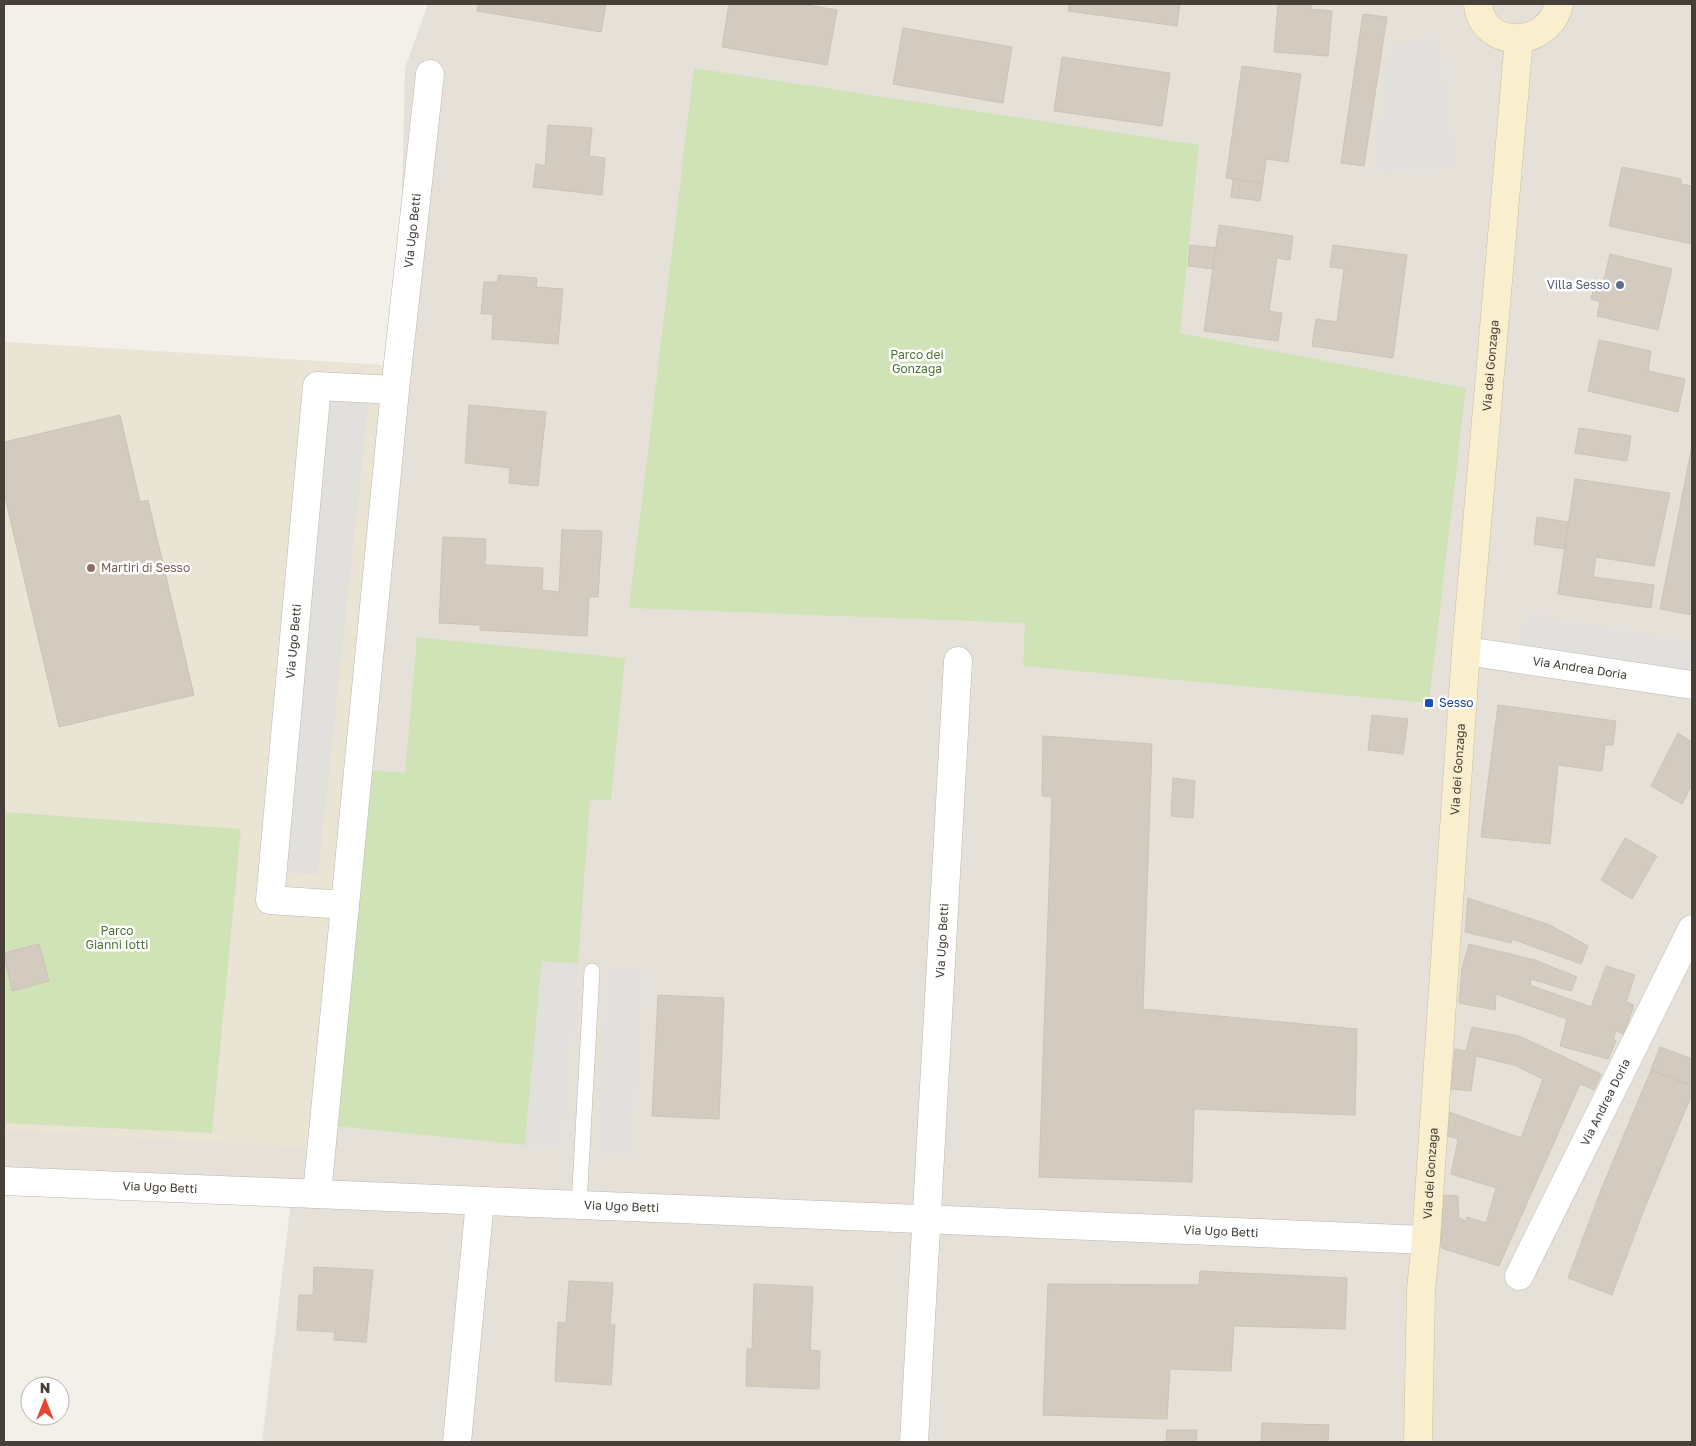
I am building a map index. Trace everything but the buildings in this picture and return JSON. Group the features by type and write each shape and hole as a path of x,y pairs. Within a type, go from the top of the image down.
{"main road":[{"path":"1478,4 1478,10 1487,25 1502,36 1519,39 1534,36 1548,27 1557,14 1559,4"},
{"name":"Via dei Gonzaga","path":"1418,1442 1421,1290 1466,651 1519,39"}],"street":[{"name":"Via Ugo Betti","path":"317,1194 396,390 430,74"},
{"name":"Via Ugo Betti","path":"345,905 270,900 316,396 317,386 396,390"},
{"name":"Via Andrea Doria","path":"1466,651 1692,685"},
{"name":"Via Ugo Betti","path":"914,1442 925,1219 958,661"},
{"name":"Via Andrea Doria","path":"1518,1276 1692,929"},
{"name":"Via Ugo Betti","path":"4,1181 1426,1240"},
{"path":"457,1442 480,1201"}],"lane":[{"path":"579,1205 592,971"}],"shaded area":[{"path":"428,4 1692,4 1692,1442 262,1442 293,1185 4,1170 4,342 398,366 405,68"},
{"path":"1437,39 1456,166 1387,172 1374,170 1390,45"},
{"path":"4,342 398,366 320,1148 4,1130"},
{"path":"317,386 370,389 318,875 272,871"},
{"path":"1527,614 1692,643 1692,685 1513,658"},
{"path":"542,961 578,964 561,1148 525,1145"},
{"path":"607,968 642,970 632,1155 598,1153"}],"green space":[{"name":"Parco dei Gonzaga","path":"694,68 1199,145 1180,333 1466,388 1429,703 1023,666 1025,623 629,608"},
{"path":"417,637 625,658 611,801 590,799 578,964 542,962 525,1145 323,1125 358,769 405,773"},
{"name":"Parco Gianni Iotti","path":"4,812 241,829 212,1133 4,1123"}],"place":[{"name":"Villa Sesso","path":"1620,285"},
{"name":"Martiri di Sesso","path":"91,568"},
{"name":"Sesso","path":"1429,703"}]}
